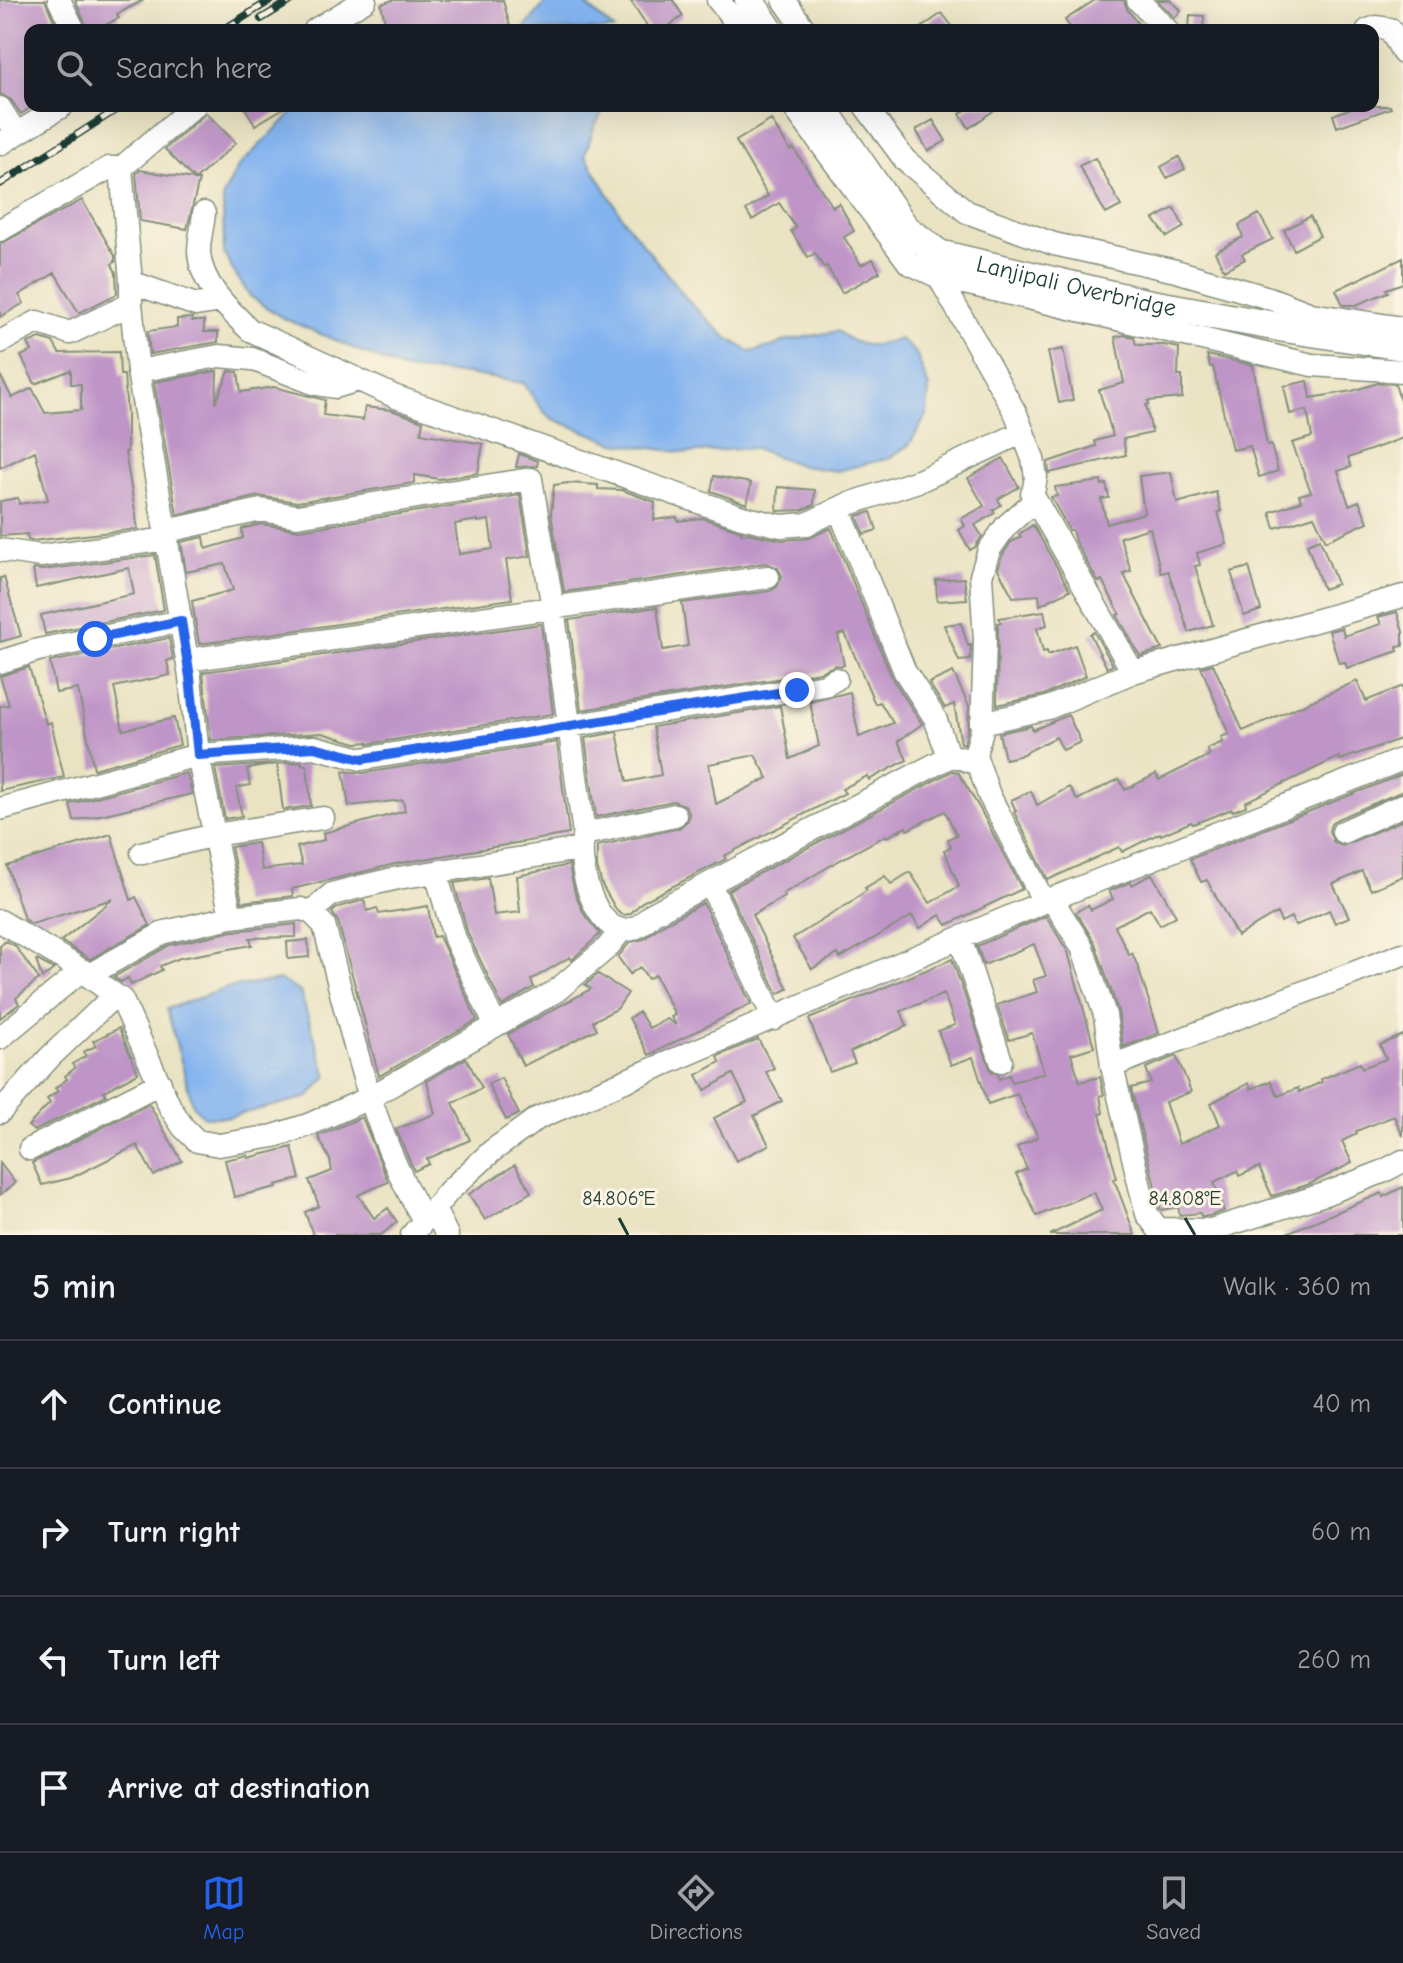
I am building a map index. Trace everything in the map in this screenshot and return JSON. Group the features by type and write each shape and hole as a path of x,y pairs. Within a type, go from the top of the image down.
{"main road":[{"path":"749,0 765,24"},
{"name":"Lanjipali Overbridge","path":"825,112 905,228 939,254 1146,303 1403,346"}],"street":[{"path":"59,0 71,24"},
{"path":"325,24 365,0"},
{"path":"718,0 737,24"},
{"path":"784,0 801,24"},
{"path":"1138,0 1161,24"},
{"path":"1379,27 1390,29 1403,53"},
{"path":"0,108 8,138 52,112"},
{"path":"0,230 109,168 121,168 187,112"},
{"path":"797,112 909,263 939,277 1312,365 1403,371"},
{"path":"869,112 905,160 967,212 1054,244 1176,271 1269,298 1311,314 1403,328"},
{"path":"121,168 138,371 168,535 198,755 231,917"},
{"path":"204,213 199,252 205,278 250,330 396,397 742,517 781,526 807,524 839,509 921,480 1023,432"},
{"path":"939,277 1016,414 1033,459 1036,477 1031,504 1006,526 989,550 981,576 985,641 981,723 975,755 977,764 989,795 1048,900 1082,947 1105,1015 1112,1066 1147,1214 1156,1232 1211,1230 1325,1194 1403,1161"},
{"path":"0,342 37,322 70,333 131,293 196,305 222,301"},
{"path":"138,371 219,356 252,359 305,381 326,386 335,387 359,380"},
{"path":"0,550 41,556 168,535 261,510 297,516 531,479 570,726 585,878 608,925 620,932"},
{"path":"1032,494 1133,672"},
{"path":"839,509 905,672 935,718 949,757"},
{"path":"187,660 768,577"},
{"path":"981,723 1048,708 1133,672 1403,596"},
{"path":"0,662 38,650 181,621"},
{"path":"0,809 198,755 314,747 362,759 825,685 836,679"},
{"path":"0,921 85,973 122,1000 170,1107 183,1127 197,1141 219,1145 297,1129 369,1098 556,991 607,948 620,932 634,929 652,914 949,757 977,764"},
{"path":"423,1221 492,1151 538,1118 1048,900 1403,759"},
{"path":"1343,832 1403,805"},
{"path":"311,912 332,894 582,842 675,815"},
{"path":"142,853 214,835 323,818"},
{"path":"436,873 455,939 495,1025"},
{"path":"710,884 774,1019"},
{"path":"0,1038 85,973 165,932 272,910 301,909 311,912 324,925 369,1098 410,1196 423,1221 447,1235"},
{"path":"960,938 1001,1061"},
{"path":"1112,1066 1403,954"},
{"path":"0,1112 50,1057 115,995"},
{"path":"30,1149 160,1083"}],"water":[{"path":"581,0 607,24 528,24 545,3"},
{"path":"293,112 603,112 585,155 624,220 690,303 726,337 751,352 785,341 837,331 867,345 900,339 916,353 929,388 927,415 909,445 889,458 837,471 802,466 754,448 687,453 615,443 553,419 544,412 523,383 467,374 404,370 281,317 250,296 224,253 223,196 238,167"},
{"path":"280,980 300,992 327,1076 309,1097 228,1117 204,1117 193,1106 167,1009 227,988"}],"building":[{"path":"0,0 45,0 55,24 24,24 24,112 21,114 11,100 0,94"},
{"path":"75,0 144,0 117,14 119,18 108,24 85,24"},
{"path":"393,0 503,0 509,24 386,24 381,4"},
{"path":"630,0 673,0 683,16 672,24 646,24"},
{"path":"1095,0 1124,0 1138,24 1068,24 1065,20"},
{"path":"1157,0 1170,0 1181,10 1175,18"},
{"path":"942,13 950,24 926,24"},
{"path":"1190,15 1204,16 1203,24 1189,24"},
{"path":"1379,106 1391,108 1337,127 1333,115 1341,112 1379,112"},
{"path":"247,112 277,112 255,125"},
{"path":"963,112 992,112 969,128 960,114"},
{"path":"206,113 236,143 195,180 199,180 187,229 140,221 136,174 140,170 194,179 165,149"},
{"path":"771,120 833,207 839,203 854,231 844,237 861,265 873,259 880,272 842,293 827,266 824,268 815,253 808,257 791,231 796,228 779,203 752,220 746,210 768,196 736,141"},
{"path":"933,120 946,141 928,151 916,130"},
{"path":"1179,157 1185,169 1167,178 1161,167"},
{"path":"1095,158 1121,206 1106,214 1079,166"},
{"path":"82,200 115,256 112,264 116,273 117,294 79,313 55,273 19,295 24,303 0,317 0,244"},
{"path":"1174,208 1184,227 1167,237 1154,219"},
{"path":"1259,214 1273,239 1242,254 1245,259 1224,270 1215,252 1243,237 1239,225"},
{"path":"1310,216 1320,236 1294,250 1284,230"},
{"path":"1403,258 1403,283 1356,305 1343,305 1336,290"},
{"path":"192,318 192,321 204,321 204,332 218,332 218,342 150,354 148,331 177,327 177,319"},
{"path":"1115,337 1134,337 1136,345 1179,348 1178,376 1182,376 1182,398 1148,401 1146,405 1152,433 1123,439 1126,455 1049,473 1048,462 1096,446 1095,441 1113,436 1099,390 1124,383"},
{"path":"40,338 53,342 59,353 119,352 127,414 125,452 138,529 32,541 28,540 27,534 0,536 0,501 18,498 19,504 48,500 35,451 0,468 0,375 12,398 32,388 45,413 81,410 81,384 71,384 71,370 35,384 21,356 32,351 28,343"},
{"path":"1063,349 1073,400 1059,403 1048,352"},
{"path":"1207,355 1253,365 1267,446 1271,445 1278,471 1259,477 1250,446 1232,450 1213,366 1210,367"},
{"path":"217,371 216,402 229,371 238,372 241,392 274,387 325,400 323,415 363,420 365,407 391,410 423,421 421,433 483,444 478,473 439,479 415,475 414,483 297,502 259,496 177,515 154,382"},
{"path":"1308,381 1311,398 1378,383 1395,384 1403,410 1403,438 1348,458 1351,467 1338,471 1349,505 1359,501 1368,522 1326,541 1314,516 1275,528 1270,512 1301,501 1299,495 1311,492 1292,443 1312,437 1307,410 1290,414 1284,386"},
{"path":"519,454 538,461 537,466 516,467"},
{"path":"1003,458 1019,487 998,499 1001,505 993,510 995,513 975,525 982,536 970,550 959,530 965,526 961,519 984,506 968,478"},
{"path":"1171,472 1177,503 1216,492 1227,544 1197,553 1200,565 1195,566 1213,625 1189,632 1168,571 1161,573 1150,528 1120,537 1131,571 1123,573 1162,649 1140,656 1102,580 1098,582 1072,530 1069,530 1051,497 1057,496 1055,487 1101,481 1102,485 1106,484 1109,498 1101,499 1107,524 1144,513 1139,476"},
{"path":"714,476 751,483 747,504 711,491"},
{"path":"554,485 598,485 598,489 622,490 655,502 654,520 702,518 742,531 741,534 782,540 809,538 831,528 892,678 922,724 898,741 907,760 869,780 867,776 842,789 845,793 642,902 630,914 623,915 617,911 602,885 597,867 597,846 679,828 688,820 689,813 685,805 673,801 596,817 585,738 617,732 627,782 661,775 653,727 780,706 790,759 819,746 810,702 850,692 859,737 893,723 880,702 875,704 845,633 838,635 844,665 841,666 820,672 581,710 569,620 657,607 663,650 688,646 682,603 770,591 777,587 782,576 778,568 766,563 564,592 551,514","holes":["755,755 768,778 716,804 709,764"]},
{"path":"778,487 815,490 814,505 803,510 777,511"},
{"path":"520,495 530,556 506,560 512,599 199,644 192,601 233,590 225,564 186,572 181,542 204,537 206,549 243,538 242,529 261,524 299,530","holes":["489,520 493,549 459,554 455,524"]},
{"path":"871,512 877,530 864,534 857,516"},
{"path":"1033,525 1070,590 1040,605 1039,595 1013,597 998,569 1011,542"},
{"path":"1320,539 1337,584 1323,589 1307,544"},
{"path":"155,555 164,610 45,634 41,615 134,594 129,568 36,588 33,569"},
{"path":"1249,567 1261,610 1244,616 1231,572"},
{"path":"4,577 21,636 0,642 0,578"},
{"path":"964,578 967,599 937,601 936,580"},
{"path":"1044,611 1047,625 1037,628 1043,652 1047,651 1048,655 1075,645 1086,676 1044,695 997,705 999,618"},
{"path":"1397,612 1403,632 1403,646 1397,647 1398,651 1347,668 1345,662 1339,663 1329,631 1342,628 1344,636 1381,624 1378,617"},
{"path":"961,623 968,646 971,645 970,660 959,661 944,625"},
{"path":"541,624 553,714 368,744 322,733 211,740 203,672"},
{"path":"1094,632 1113,665 1107,668 1090,634"},
{"path":"169,638 173,659 167,661 170,675 114,687 123,730 174,718 180,745 94,769 78,689 56,693 50,662"},
{"path":"1213,664 1243,731 1357,681 1366,701 1403,686 1403,738 1340,760 1339,757 1245,802 1246,806 1160,833 1122,852 1119,847 1048,880 1011,800 1031,791 1037,805 1069,787 1077,800 1119,779 1125,790 1156,774 1159,780 1210,755 1207,749 1223,742 1221,737 1229,734 1201,667"},
{"path":"29,667 46,724 51,722 64,777 0,791 0,706 9,705 0,676"},
{"path":"953,672 969,706 964,744 961,743 954,704 945,708 929,683"},
{"path":"1068,715 1081,742 1063,750 1056,737 1019,756 1005,759 999,733 1031,726 1033,730"},
{"path":"557,742 569,834 395,864 292,889 293,896 242,902 231,847 257,843 262,870 302,865 297,847 324,840 323,833 405,811 403,800 349,806 343,771 364,773"},
{"path":"302,762 302,765 307,765 311,806 283,810 277,764 247,769 250,785 236,788 242,816 225,819 215,768"},
{"path":"952,771 958,772 980,809 1022,889 947,925 940,915 920,928 912,916 840,958 838,954 812,969 793,938 850,903 867,890 865,888 885,876 891,884 910,872 930,903 959,886 944,850 951,847 948,839 957,835 945,811 907,830 906,827 886,835 752,915 788,989 778,994 728,890"},
{"path":"187,773 192,794 74,821 70,804"},
{"path":"1403,774 1403,791 1337,819 1329,831 1334,843 1342,846 1403,820 1403,876 1371,890 1362,871 1333,884 1349,917 1335,923 1329,910 1295,926 1291,917 1281,922 1277,913 1237,936 1207,880 1201,882 1190,859"},
{"path":"111,834 131,900 136,897 150,925 90,959 61,941 113,899 32,924 24,919 7,866"},
{"path":"569,865 575,893 584,914 600,934 572,960 570,957 531,980 534,987 502,1006 468,934 454,883 488,878 494,915 520,912 517,876"},
{"path":"1152,874 1176,916 1160,925 1150,908 1115,926 1138,967 1159,1033 1123,1047 1118,1011 1095,943 1076,912 1088,905 1091,910 1113,899 1109,891 1131,882 1132,885"},
{"path":"364,900 367,911 377,908 379,914 428,906 433,937 439,936 477,1020 379,1076 338,922 332,912"},
{"path":"703,903 751,1004 649,1055 629,1018 639,1012 649,1028 667,1019 676,1025 671,1017 675,1015 655,975 648,979 640,967 630,974 618,957 630,942 644,939 660,926"},
{"path":"1046,916 1068,952 1094,1047 1071,1054 1080,1082 1100,1077 1104,1095 1100,1096 1103,1113 1100,1114 1117,1178 1114,1179 1135,1235 1050,1235 1102,1210 1094,1192 1037,1216 1016,1174 1027,1169 1017,1147 1038,1137 1017,1094 988,1104 973,1057 951,1065 938,1031 955,1025 944,994 901,1011 907,1026 850,1052 855,1063 830,1072 809,1019 952,959 991,1071 998,1074 999,1079 1009,1075 1012,1082 1044,1073 1032,1033 1009,1040 997,1005 1037,992 1033,980 1046,976 1034,944 984,965 977,946"},
{"path":"296,924 296,937 250,938 252,945 180,958 160,966 162,970 131,985 128,978 121,982 114,977 170,945 233,931"},
{"path":"308,940 309,957 288,959 287,942"},
{"path":"6,941 15,946 39,979 16,998 19,1004 0,1018 0,946"},
{"path":"37,960 54,969 42,978"},
{"path":"598,974 628,993 617,1009 593,1021 597,1029 523,1066 508,1034 591,989 585,985"},
{"path":"119,1028 138,1073 104,1091 106,1095 34,1131 28,1126 50,1103 47,1099 58,1091 55,1088 75,1068 72,1064 86,1056 83,1052 96,1046 93,1041"},
{"path":"1403,1035 1403,1136 1394,1116 1356,1131 1357,1134 1342,1141 1352,1163 1310,1184 1272,1196 1259,1167 1239,1176 1237,1171 1214,1182 1224,1211 1201,1216 1200,1213 1180,1215 1178,1207 1160,1208 1131,1088 1151,1083 1146,1068 1176,1056 1184,1074 1191,1092 1165,1102 1179,1144 1220,1125 1211,1103 1249,1083 1251,1089 1271,1081 1278,1096 1298,1088 1299,1092 1360,1063 1362,1068 1386,1059 1380,1045"},
{"path":"758,1039 774,1068 766,1072 782,1101 754,1116 769,1145 736,1161 714,1118 747,1102 733,1074 705,1090 697,1075 720,1062 718,1056"},
{"path":"466,1058 482,1088 453,1103 470,1140 427,1159 429,1164 414,1171 396,1129 435,1114 427,1081"},
{"path":"501,1078 519,1114 506,1120 488,1084"},
{"path":"149,1104 182,1161 154,1176 137,1145 71,1178 42,1185 32,1163"},
{"path":"362,1117 388,1182 358,1195 374,1218 388,1208 397,1222 381,1235 313,1235 305,1212 319,1206 309,1180 332,1171 318,1136"},
{"path":"292,1147 300,1179 234,1197 225,1160 248,1155 248,1158"},
{"path":"0,1163 15,1183 0,1195"},
{"path":"515,1165 531,1192 485,1220 469,1194"},
{"path":"1403,1187 1403,1235 1282,1235 1382,1193 1383,1197"}],"railway":[{"path":"233,24 271,0"},
{"path":"261,19 292,0"},
{"path":"0,184 113,112"}],"route":[{"path":"95,639 181,621 198,755 314,747 362,759 797,690"}]}
